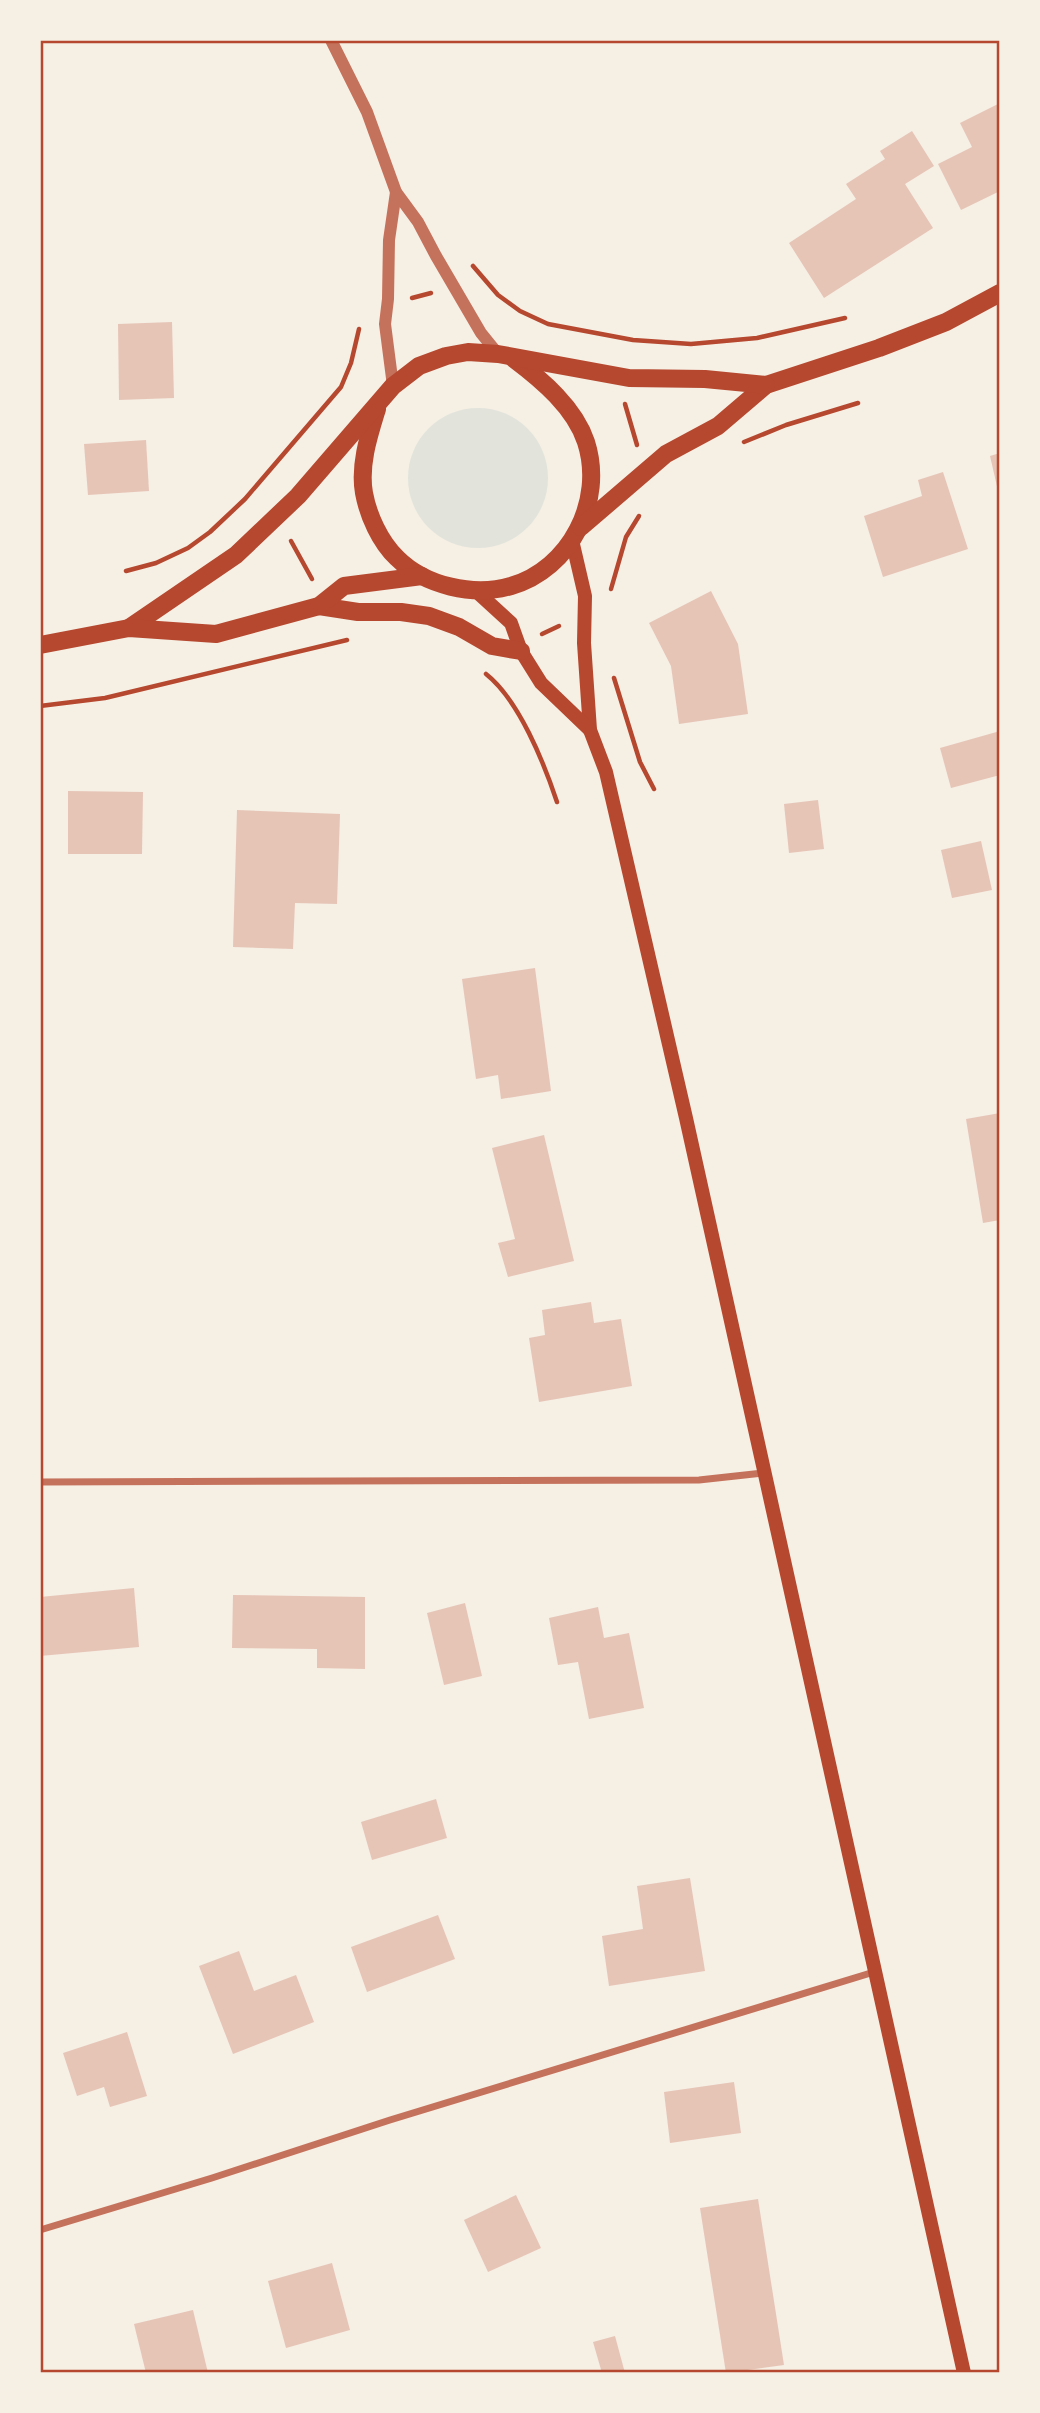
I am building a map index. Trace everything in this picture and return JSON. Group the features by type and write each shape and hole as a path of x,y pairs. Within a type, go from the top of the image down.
{"main road":[{"path":"380,400 363,466 363,491 380,536 397,559 422,576 476,591 496,590 514,585 538,573 561,555 577,534 666,454 718,426 766,385 890,344 946,322 1000,293"},
{"path":"129,628 236,555 298,496 393,386 419,366 446,356 468,352 628,378 705,379 766,385"},
{"path":"505,356 536,375 558,398 574,417 586,442 591,467 590,500 577,534 585,596 584,643 590,730 606,772 619,827 964,2373"},
{"path":"40,645 129,628 216,634 319,606 344,586 422,576"},
{"path":"476,591 511,623 521,651 541,683 590,730"},
{"path":"319,606 358,612 401,612 429,616 459,627 492,646 521,651"}],"street":[{"path":"331,40 368,112 396,192 418,222 481,333 505,356"},
{"path":"393,386 385,324 389,240 396,192"},
{"path":"40,1482 699,1480 764,1473"},
{"path":"40,2230 874,1972"}],"path":[{"path":"388,299 405,300 439,291 473,265 498,295 520,312 548,324 634,340 691,344 757,338 845,318"},
{"path":"126,571 156,564 188,548 210,532 245,499 341,387 351,363 359,326"},
{"path":"634,340 624,405 640,455 648,470"},
{"path":"738,444 786,425 858,404"},
{"path":"245,499 291,541 312,580 329,644"},
{"path":"611,594 626,537 644,508"},
{"path":"40,706 105,698 355,638"},
{"path":"611,666 639,762 654,789"},
{"path":"483,671 520,718 542,758 557,802"}],"shaded area":[{"path":"478,408 505,414 527,429 542,451 548,478 542,505 527,527 505,542 478,548 451,542 429,527 414,505 408,478 414,451 429,429 451,414"}],"building":[{"path":"1000,103 1000,191 961,210 938,164 972,147 960,123"},
{"path":"912,131 934,166 905,184 933,228 824,298 789,243 856,199 846,184 885,159 880,151"},
{"path":"172,322 174,398 119,400 118,324"},
{"path":"146,440 149,491 88,495 84,444"},
{"path":"1000,453 1000,495 999,495 990,456"},
{"path":"943,472 968,549 883,577 864,516 922,496 918,480"},
{"path":"711,591 738,644 748,714 679,724 671,666 649,623"},
{"path":"1000,731 1000,775 951,788 940,748"},
{"path":"68,791 143,792 142,854 68,854"},
{"path":"818,800 824,849 789,853 784,804"},
{"path":"237,810 340,814 337,904 295,903 293,949 233,947"},
{"path":"981,841 992,890 952,898 941,850"},
{"path":"535,968 551,1091 501,1099 498,1075 476,1079 462,979"},
{"path":"1000,1113 1000,1220 983,1223 966,1119"},
{"path":"544,1135 574,1261 508,1277 498,1243 515,1239 492,1148"},
{"path":"591,1302 594,1323 621,1319 632,1386 539,1402 529,1338 545,1335 542,1310"},
{"path":"134,1588 139,1647 40,1656 40,1597"},
{"path":"233,1595 365,1597 365,1669 317,1668 317,1649 232,1648"},
{"path":"465,1603 482,1676 444,1685 427,1613"},
{"path":"598,1607 604,1638 629,1633 644,1708 589,1719 578,1662 558,1665 549,1618"},
{"path":"436,1799 447,1838 372,1860 361,1822"},
{"path":"690,1878 705,1971 609,1986 602,1936 643,1929 637,1886"},
{"path":"438,1915 455,1959 367,1992 351,1947"},
{"path":"239,1951 254,1991 296,1975 314,2022 233,2054 199,1966"},
{"path":"127,2032 147,2096 110,2107 104,2087 77,2096 63,2053"},
{"path":"734,2082 741,2133 670,2143 664,2092"},
{"path":"516,2195 541,2248 488,2272 464,2220"},
{"path":"758,2199 784,2365 726,2373 700,2208"},
{"path":"332,2263 350,2330 286,2348 268,2281"},
{"path":"193,2310 208,2373 146,2373 134,2324"},
{"path":"615,2336 625,2373 602,2373 593,2342"}]}
